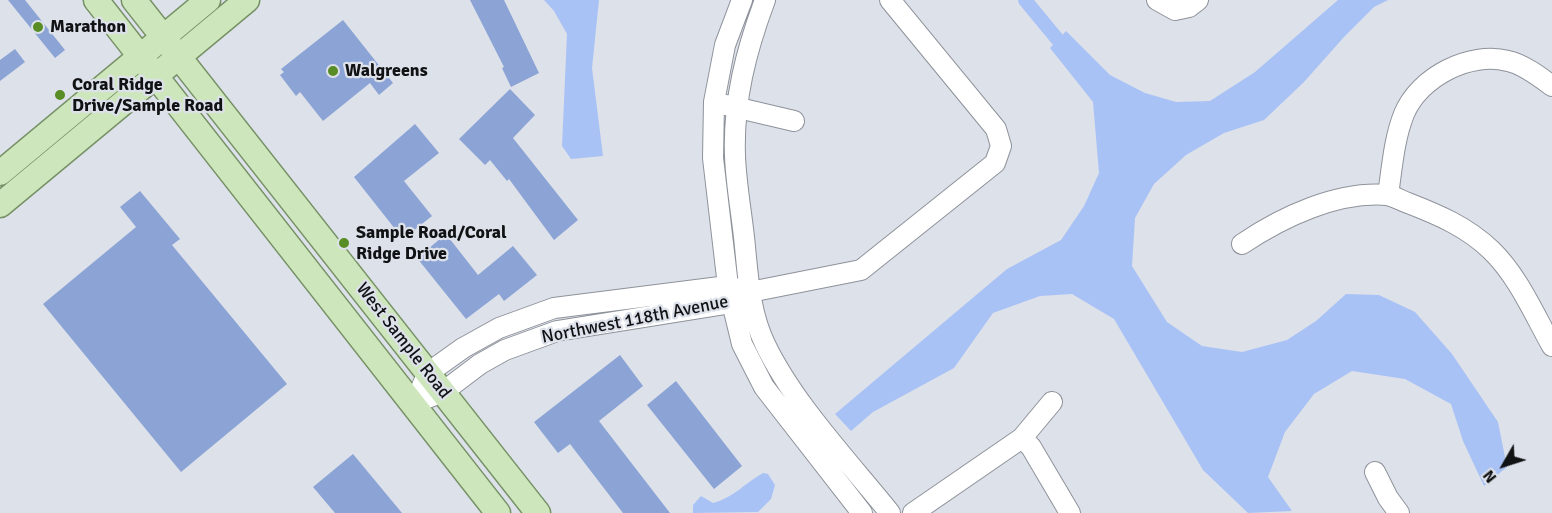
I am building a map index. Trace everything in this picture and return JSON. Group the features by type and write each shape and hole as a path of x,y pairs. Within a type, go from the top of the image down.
{"main road":[{"name":"West Sample Road","path":"96,0 498,513"},
{"name":"West Sample Road","path":"134,0 538,513"},
{"path":"0,173 207,0"},
{"path":"0,206 247,0"}],"street":[{"path":"742,0 725,45 714,102 713,158 730,294 742,344 764,387 862,513"},
{"path":"765,0 746,53 737,108 735,156 750,292 759,328 780,371 890,513"},
{"path":"750,292 861,270 995,163 1001,146 996,129 890,0"},
{"path":"1157,0 1175,10 1189,7 1198,0"},
{"path":"1388,195 1395,147 1404,112 1422,88 1447,69 1478,60 1508,60 1538,75 1552,86"},
{"path":"714,102 794,121"},
{"path":"1242,244 1268,226 1302,210 1339,200 1388,195 1459,224 1492,251 1513,277 1552,346"},
{"name":"Northwest 118th Avenue","path":"412,404 435,382 463,348 499,328 554,308 750,292"},
{"path":"913,513 1022,438 1052,402"},
{"path":"1022,438 1031,447 1070,513"},
{"path":"1376,472 1388,498 1399,513"}],"water":[{"path":"544,0 599,0 592,68 603,156 571,159 562,146 567,34 554,11"},
{"path":"1338,0 1388,0 1374,7 1304,82 1264,120 1224,133 1186,155 1154,184 1135,218 1132,266 1167,322 1202,346 1242,352 1287,340 1316,321 1346,294 1379,295 1415,312 1452,354 1498,422 1507,467 1484,486 1463,441 1451,404 1405,379 1352,371 1314,394 1285,432 1268,477 1292,511 1248,513 1203,470 1114,319 1072,294 1040,296 993,313 954,368 873,412 851,431 835,414 1007,269 1061,240 1084,206 1099,173 1093,102 1050,48 1066,31 1110,75 1145,93 1176,102 1210,101 1255,72"},
{"path":"763,473 768,474 775,485 771,499 758,512 693,513 693,505 701,496 713,503 720,501"}],"building":[{"name":"Marathon","path":"8,0 25,0 65,50 55,58"},
{"path":"470,0 504,0 539,73 511,87 502,68 504,67"},
{"name":"Walgreens","path":"343,20 393,83 379,95 370,83 323,121 300,92 296,96 280,75 284,72 281,69"},
{"path":"15,49 25,62 0,81 0,60"},
{"path":"510,89 535,115 513,138 578,220 554,240 509,179 507,181 490,160 485,165 459,139"},
{"path":"415,124 439,153 404,181 432,216 403,239 354,177"},
{"path":"140,191 180,239 172,245 287,384 181,472 43,304 136,227 120,207"},
{"path":"446,234 478,275 513,246 537,275 504,301 499,294 466,319 417,258"},
{"path":"620,355 643,386 599,421 670,513 623,513 570,444 558,453 534,422"},
{"path":"676,381 742,466 714,489 647,405"},
{"path":"353,454 402,513 335,513 313,487"}],"waterway":[{"path":"1025,0 1058,40"}],"place":[{"name":"Marathon","path":"38,27"},
{"name":"Walgreens","path":"333,71"},
{"name":"Coral Ridge Drive/Sample Road","path":"60,95"},
{"name":"Sample Road/Coral Ridge Drive","path":"344,243"}]}
